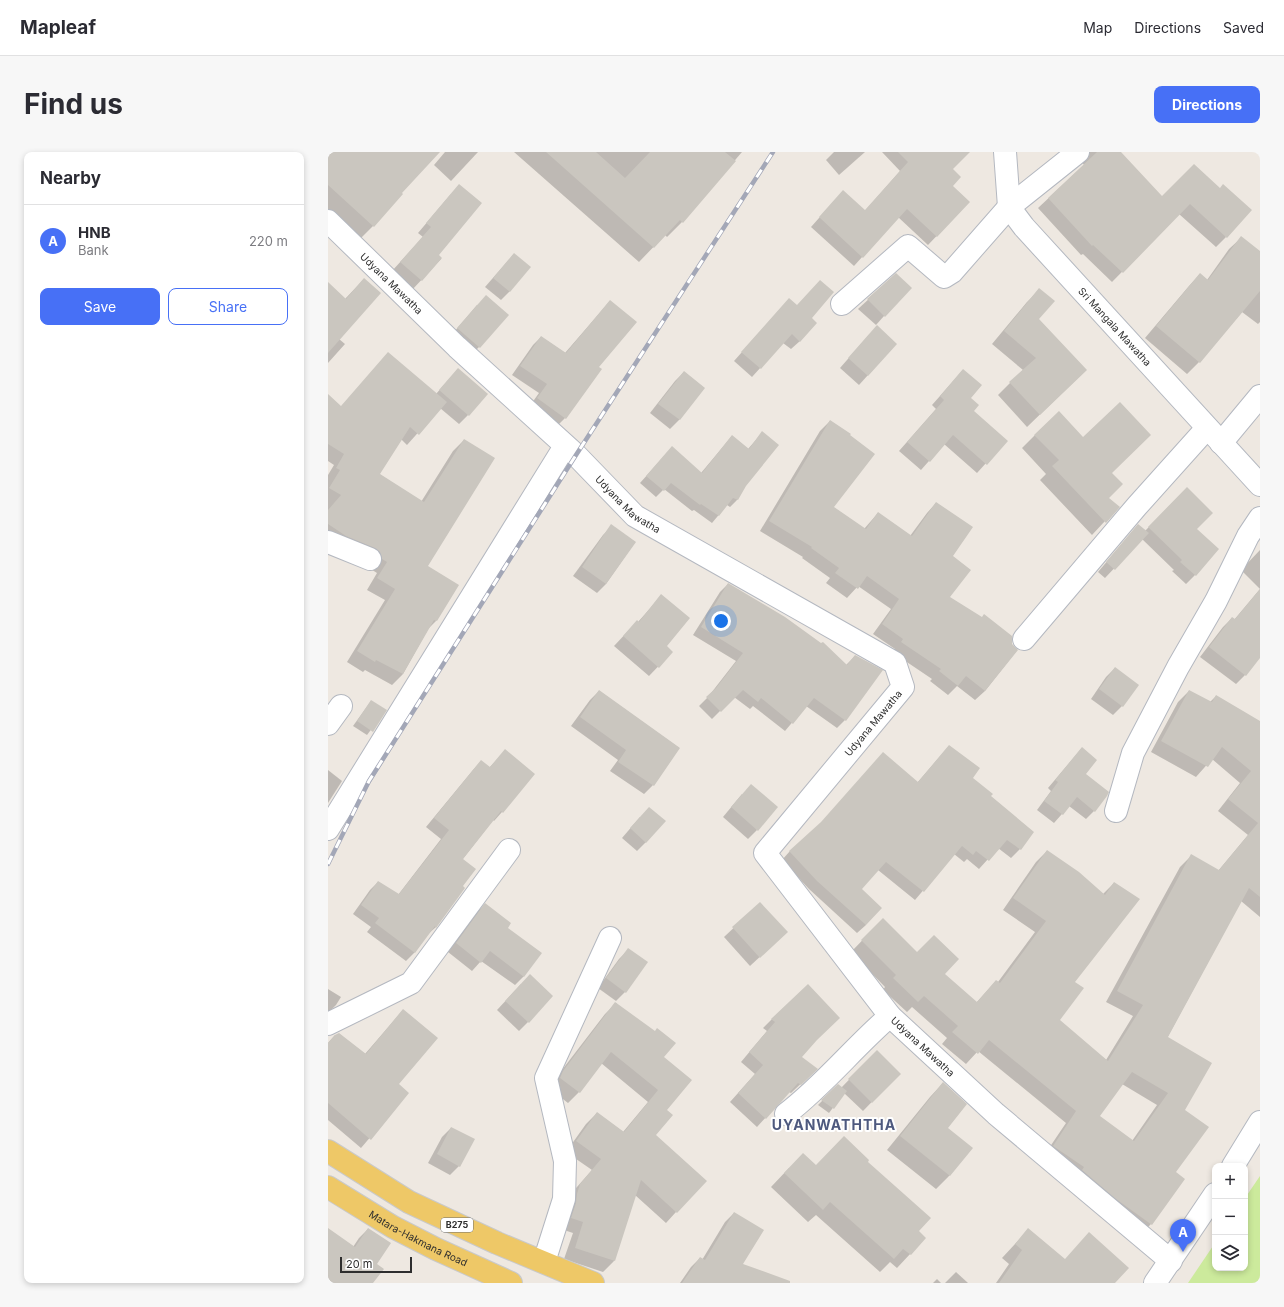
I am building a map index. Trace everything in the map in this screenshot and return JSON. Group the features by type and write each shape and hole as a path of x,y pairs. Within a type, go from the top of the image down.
{"main road":[{"name":"B275","path":"328,1151 409,1202 497,1243 593,1283"},
{"name":"Matara-Hakmana Road","path":"328,1187 393,1227 436,1249 511,1283"}],"street":[{"path":"1005,152 1009,207"},
{"path":"842,304 908,246 944,277 952,272 1009,207 1078,152"},
{"name":"Sri Mangala Mawatha","path":"1009,207 1024,227 1260,485"},
{"name":"Udyana Mawatha","path":"328,222 457,347 565,446 635,516 895,663 904,687 765,853 890,1016 996,1114 1171,1261"},
{"path":"1024,640 1137,506 1260,396"},
{"path":"328,829 565,446"},
{"path":"1116,811 1133,753 1178,667 1216,601 1248,536 1260,518"},
{"path":"328,542 370,559"},
{"path":"328,724 341,706"},
{"path":"328,1024 411,983 509,850"},
{"path":"544,1262 564,1200 565,1161 546,1078 610,938"},
{"path":"786,1114 802,1101 865,1037 890,1016"},
{"path":"1235,1163 1260,1122"},
{"path":"1155,1283 1212,1199"}],"green space":[{"path":"1260,1176 1260,1283 1188,1283 1212,1247 1212,1271 1248,1271 1248,1194"}],"building":[{"path":"328,152 440,152 402,193 403,194 374,227 328,185"},
{"path":"546,152 596,152 625,178 650,152 725,152 736,161 683,223 680,220 654,248"},
{"path":"898,152 970,152 953,169 961,177 953,186 970,202 937,237 907,209 863,258 819,217 843,190 865,210 908,162"},
{"path":"1097,152 1121,152 1162,196 1194,164 1220,188 1223,184 1252,210 1227,238 1190,204 1123,273 1093,245 1092,246 1048,198"},
{"path":"459,184 482,203 439,255 442,258 422,281 400,262 431,227 426,223"},
{"path":"1241,236 1260,251 1260,291 1200,363 1156,326 1200,273 1208,280"},
{"path":"514,253 531,267 510,292 493,278"},
{"path":"896,273 912,288 885,317 867,299"},
{"path":"364,278 381,293 328,353 328,282 346,299"},
{"path":"820,280 834,292 812,318 817,323 800,342 792,334 761,369 741,352 789,298 797,305"},
{"path":"1039,288 1055,301 1039,319 1087,370 1040,415 1009,382 1036,358 1004,331"},
{"path":"486,295 509,315 480,348 457,328"},
{"path":"610,300 637,322 599,367 602,369 566,419 537,398 547,384 520,366 541,336 566,353"},
{"path":"877,325 897,344 868,376 848,358"},
{"path":"388,352 447,402 419,435 410,427 380,474 424,502 464,439 495,458 428,566 459,585 437,621 434,620 403,674 376,660 375,662 357,651 395,589 377,578 387,562 382,559 380,552 375,548 346,536 328,524 328,510 341,495 329,488 340,470 336,468 344,454 328,444 328,394 341,406"},
{"path":"458,368 488,394 469,416 439,390"},
{"path":"963,369 982,385 971,398 979,405 974,411 1008,441 987,465 953,435 930,462 907,442 944,400 940,396"},
{"path":"684,371 705,388 680,420 658,404"},
{"path":"1120,402 1151,435 1112,473 1123,484 1109,498 1120,507 1106,523 1052,466 1059,460 1034,435 1059,411 1083,437"},
{"path":"830,420 851,434 850,435 875,454 834,507 866,529 878,512 912,536 936,502 973,527 953,556 971,570 950,597 982,617 984,614 1012,636 1012,644 1018,650 985,691 966,676 958,686 939,671 941,669 901,642 903,639 882,624 899,599 867,576 858,589 835,573 839,568 811,548 812,547 769,521"},
{"path":"762,431 779,445 746,486 738,500 733,498 719,516 701,504 700,505 671,483 664,491 646,476 672,446 702,473 732,435 749,449"},
{"path":"1187,487 1213,513 1197,529 1219,549 1196,576 1180,562 1182,560 1148,527"},
{"path":"611,524 636,542 606,584 582,567"},
{"path":"1138,524 1149,533 1115,570 1106,562"},
{"path":"728,583 785,617 821,643 823,642 847,665 855,655 883,670 846,721 814,698 793,724 761,698 758,702 743,690 721,712 706,697 716,688 743,653 701,627"},
{"path":"1260,589 1260,658 1246,676 1209,647 1232,617 1235,619"},
{"path":"661,594 690,618 667,646 673,652 659,668 623,636 637,620 639,622"},
{"path":"1115,667 1139,685 1123,707 1099,689"},
{"path":"599,690 680,748 654,786 618,762 626,750 580,717"},
{"path":"1189,690 1212,702 1216,695 1260,721 1260,897 1249,888 1168,1037 1212,1063 1185,1110 1209,1127 1176,1172 1185,1179 1152,1225 1116,1199 1082,1170 1084,1167 1053,1146 1076,1111 989,1040 978,1054 952,1032 958,1026 924,996 918,1002 893,978 896,975 861,940 883,918 917,952 934,935 959,959 945,974 977,1002 996,980 1000,983 1046,921 1013,898 1047,850 1079,872 1105,895 1114,882 1140,899 1075,982 1084,988 1060,1020 1108,1061 1143,1005 1117,991 1191,854 1219,870 1258,823 1228,799 1251,771 1222,747 1208,767 1161,741","holes":["1132,1072 1168,1093 1134,1141 1100,1116"]},
{"path":"371,700 387,710 373,732 357,721"},
{"path":"949,745 980,768 973,778 993,794 991,796 1034,832 1021,850 1007,840 989,861 976,851 973,855 962,846 924,892 886,862 862,889 882,908 866,925 817,881 789,851 821,822 883,752 918,782"},
{"path":"1082,747 1097,760 1086,774 1109,792 1095,812 1077,797 1063,815 1044,801 1058,782 1055,780"},
{"path":"505,749 535,774 503,813 501,811 463,859 476,869 463,886 465,888 436,928 435,926 415,953 375,923 379,918 361,905 378,881 399,894 449,830 434,818 481,760 490,767"},
{"path":"751,784 778,807 758,831 731,807"},
{"path":"649,807 666,821 646,843 630,828"},
{"path":"760,902 788,932 760,958 732,927"},
{"path":"485,903 511,923 508,928 542,953 524,977 490,951 481,963 456,943"},
{"path":"628,948 648,962 626,993 606,978"},
{"path":"530,974 553,996 529,1023 505,1001"},
{"path":"808,984 840,1018 802,1057 818,1069 801,1085 798,1083 766,1119 738,1093 763,1065 749,1052 775,1022 771,1019"},
{"path":"615,1002 655,1031 657,1028 676,1043 664,1057 692,1080 667,1110 673,1115 656,1135 707,1181 677,1213 641,1180 615,1261 575,1248 583,1222 571,1218 576,1203 577,1194 580,1184 601,1159 576,1141 597,1112 624,1132 658,1090 611,1052 580,1093 560,1078 563,1071"},
{"path":"403,1009 438,1038 399,1084 409,1093 371,1140 328,1103 328,1043 335,1035 339,1033 366,1054"},
{"path":"877,1050 901,1074 872,1103 848,1079"},
{"path":"943,1082 967,1104 948,1128 973,1148 950,1176 900,1136"},
{"path":"838,1084 847,1091 834,1109 821,1100"},
{"path":"451,1127 475,1139 460,1167 437,1154"},
{"path":"844,1136 869,1160 868,1162 931,1218 919,1231 926,1238 911,1255 903,1249 894,1259 830,1202 823,1210 784,1173 803,1153 816,1165"},
{"path":"734,1212 764,1230 743,1264 790,1281 790,1283 682,1283 700,1257 705,1260"},
{"path":"328,1228 355,1247 368,1228 391,1243 377,1264 384,1269 373,1283 328,1283"},
{"path":"1028,1228 1065,1259 1089,1232 1129,1268 1115,1283 999,1283 1022,1250 1015,1244"}],"railway":[{"path":"328,864 369,781 576,455 773,152"}],"place":[{"name":"HNB","path":"1183,1252"}],"district":[{"name":"UYANWATHTHA","path":"834,1125"}]}
